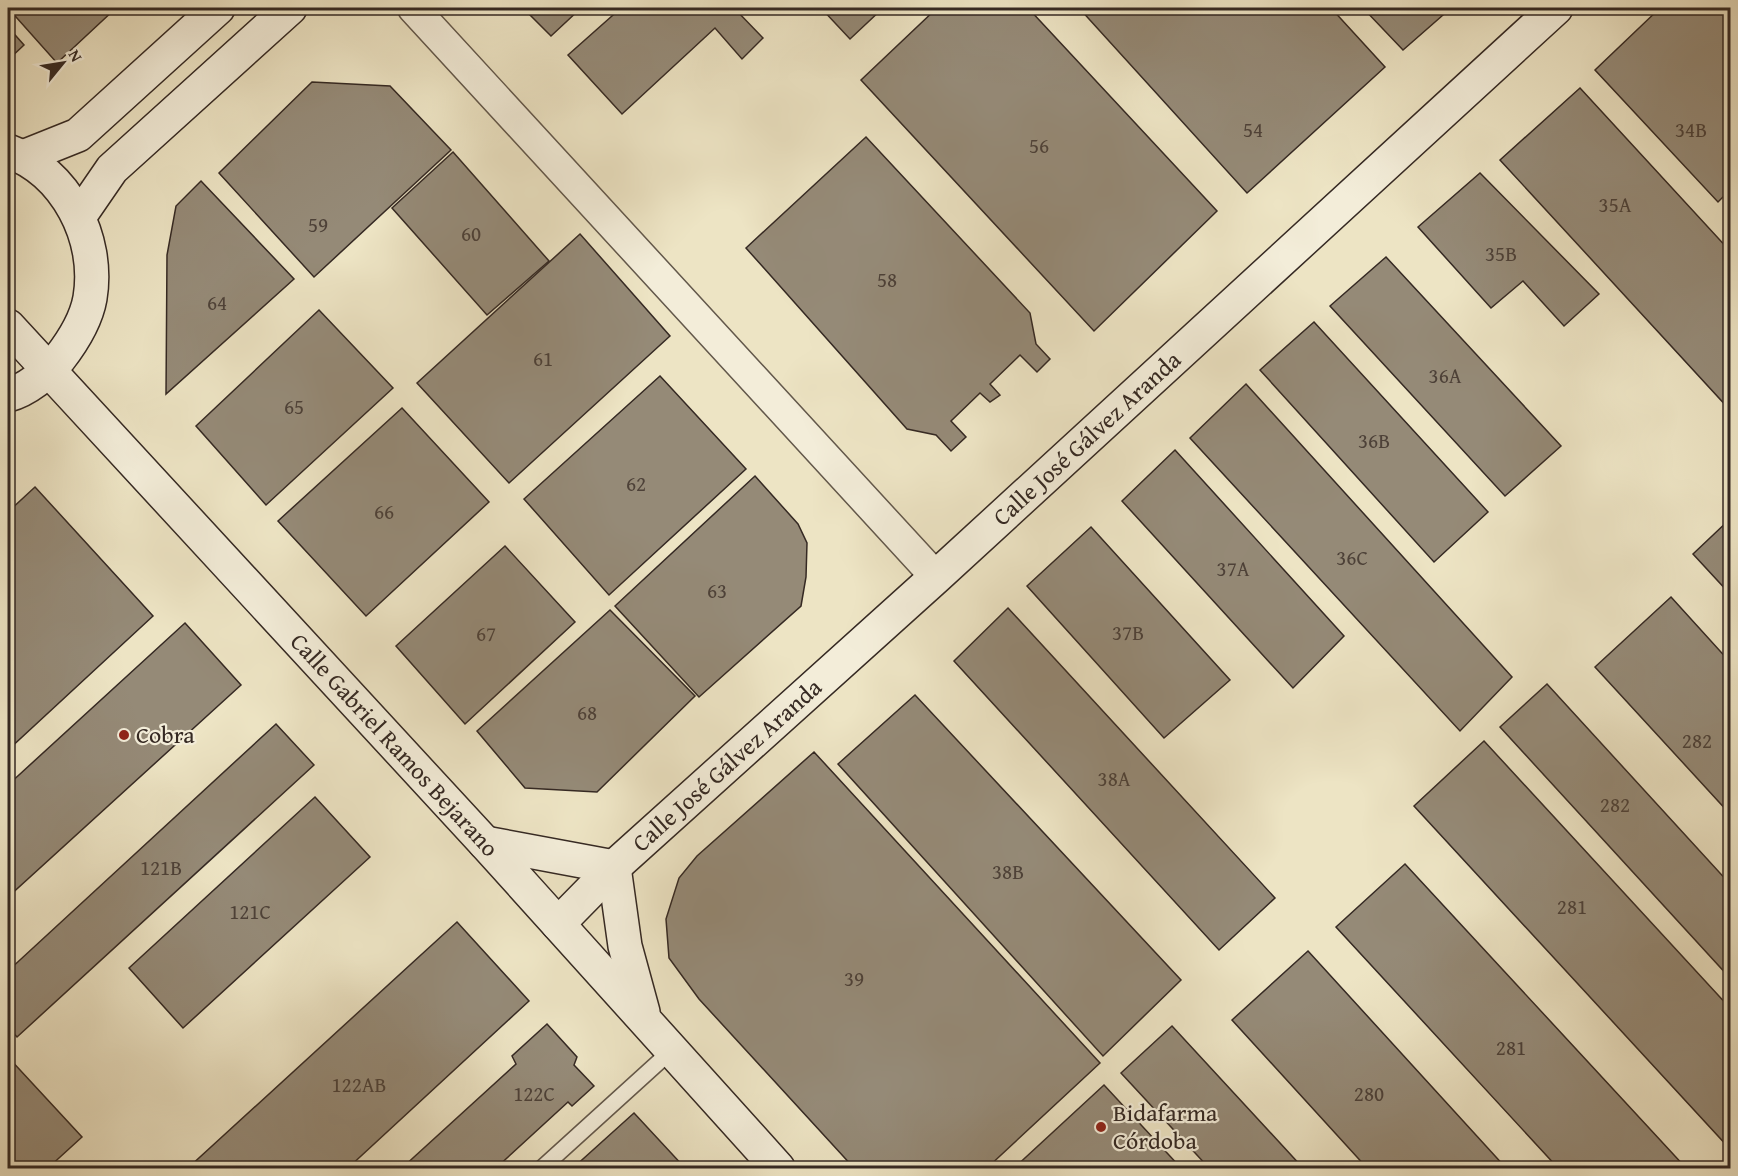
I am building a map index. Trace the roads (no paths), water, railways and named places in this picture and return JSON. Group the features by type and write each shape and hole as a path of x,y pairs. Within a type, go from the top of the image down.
{"street":[{"path":"15,154 78,135 218,8"},
{"path":"79,216 112,170 290,8"},
{"path":"414,8 936,577"},
{"name":"Calle José Gálvez Aranda","path":"558,924 614,867 936,577 1556,8"},
{"path":"8,395 15,393 49,371 75,339 90,299 91,257 79,216 56,182 15,154"},
{"name":"Calle Gabriel Ramos Bejarano","path":"8,326 485,843 778,1168"},
{"name":"Calle José Gálvez Aranda","path":"485,843 614,867"},
{"name":"Calle José Gálvez Aranda","path":"614,867 625,946 646,1020"}],"lane":[{"path":"542,1168 672,1050"}],"place":[{"name":"Cobra","path":"124,735"},
{"name":"Bidafarma Córdoba","path":"1101,1127"}]}
